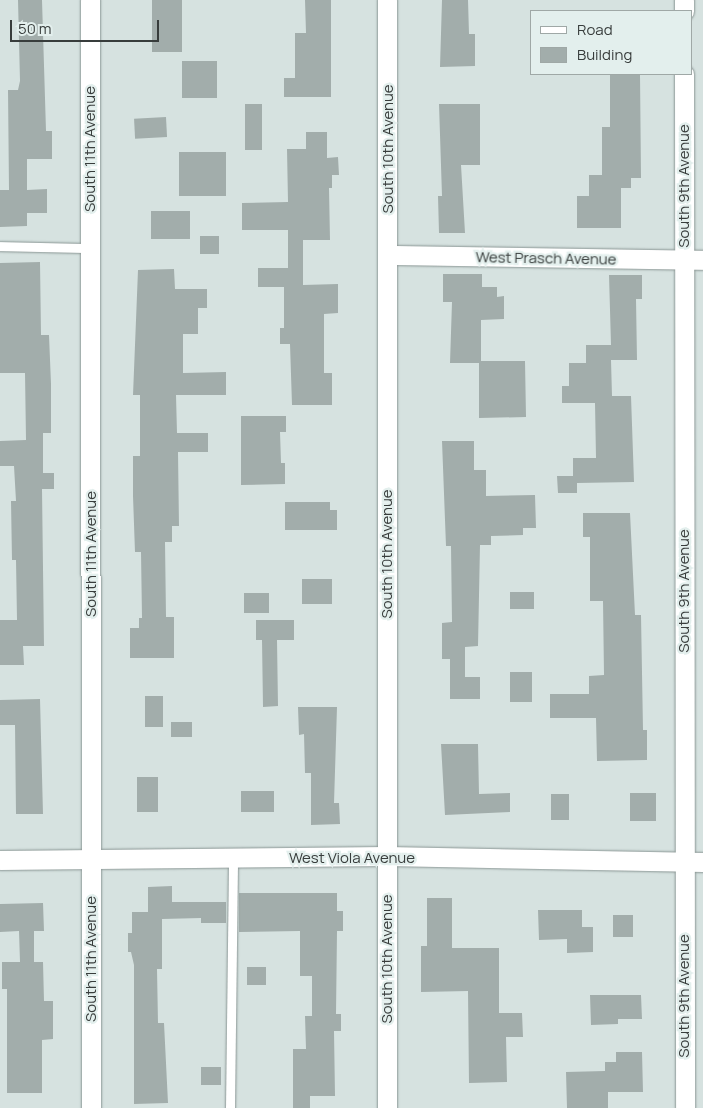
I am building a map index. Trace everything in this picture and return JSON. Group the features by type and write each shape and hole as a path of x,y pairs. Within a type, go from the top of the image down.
{"street":[{"name":"South 11th Avenue","path":"90,0 92,1108"},
{"name":"South 10th Avenue","path":"387,0 387,1108"},
{"name":"South 9th Avenue","path":"684,75 694,260 684,862 684,1108"},
{"name":"West Prasch Avenue","path":"388,255 694,260"},
{"name":"West Viola Avenue","path":"0,860 386,856 703,862"}],"lane":[{"path":"0,246 90,248"},
{"path":"230,1108 233,858"}],"building":[{"path":"18,0 42,0 46,131 52,131 52,159 27,159 27,190 47,189 47,213 27,213 27,226 0,227 0,190 9,190 8,90 18,90 20,81"},
{"path":"152,0 182,0 182,52 152,52"},
{"path":"305,0 331,0 331,97 284,97 284,78 295,78 295,33 306,33"},
{"path":"442,0 468,0 469,34 475,34 475,66 440,67"},
{"path":"182,61 217,61 217,98 182,98"},
{"path":"610,75 640,75 641,178 631,178 631,188 621,188 621,228 577,228 577,196 589,196 589,175 602,175 602,127 610,127"},
{"path":"245,104 262,104 262,150 245,150"},
{"path":"439,104 480,104 480,165 461,165 465,233 439,233 438,196 442,196"},
{"path":"166,117 167,137 135,139 134,119"},
{"path":"306,132 327,132 327,158 338,157 339,175 332,175 332,188 329,188 330,240 303,240 303,285 338,284 338,313 324,314 324,373 332,373 332,405 292,405 290,344 280,344 280,328 284,328 284,287 258,287 258,268 288,268 288,230 242,230 242,203 288,202 287,149 306,149"},
{"path":"179,152 226,152 226,196 179,196"},
{"path":"151,211 190,211 190,239 151,239"},
{"path":"200,236 219,236 219,254 200,254"},
{"path":"40,262 41,335 49,335 51,384 51,433 43,433 43,473 54,473 54,489 42,489 44,646 23,646 24,665 0,665 0,620 17,620 16,560 12,560 11,501 16,501 14,466 0,466 0,441 26,440 25,373 0,373 0,263"},
{"path":"174,269 175,289 207,289 207,308 198,308 198,334 183,334 183,373 226,372 226,395 176,395 177,433 208,433 208,452 178,452 179,526 172,526 172,542 165,542 166,617 174,617 174,658 130,658 130,628 139,628 139,618 142,618 141,552 135,552 133,496 133,456 140,456 140,395 133,395 138,270"},
{"path":"443,274 482,274 482,287 497,287 497,297 504,296 504,319 481,320 481,361 525,361 526,417 479,418 479,363 450,363 452,302 443,302"},
{"path":"609,275 642,275 642,299 636,299 637,360 611,360 612,396 631,396 634,482 577,483 577,493 558,493 557,476 573,476 573,458 596,458 595,403 562,403 562,386 569,386 569,363 586,363 586,345 611,345"},
{"path":"241,416 286,416 286,432 280,432 281,463 285,463 285,484 241,485"},
{"path":"442,441 474,441 474,470 486,470 486,496 535,495 536,528 523,528 523,535 491,536 491,545 480,545 478,646 465,647 465,677 480,677 480,699 450,699 450,659 442,659 442,623 452,622 451,546 446,546"},
{"path":"285,502 330,502 330,510 337,510 337,530 285,530"},
{"path":"583,513 630,513 635,615 641,615 643,730 647,730 647,760 597,761 596,718 550,718 550,694 589,694 589,676 604,675 603,601 590,601 590,537 583,537"},
{"path":"302,579 332,579 332,604 302,604"},
{"path":"510,592 534,592 534,609 510,609"},
{"path":"244,593 269,593 269,613 244,613"},
{"path":"256,620 294,620 294,640 277,640 278,706 263,707 262,640 256,640"},
{"path":"510,672 532,672 532,702 510,702"},
{"path":"145,696 163,696 163,727 145,727"},
{"path":"40,699 43,814 16,814 15,725 0,725 0,700"},
{"path":"298,707 337,707 334,803 339,803 340,824 311,825 311,773 305,773 304,734 299,735"},
{"path":"171,722 192,722 192,737 171,737"},
{"path":"441,744 478,744 479,794 510,793 510,812 445,815"},
{"path":"137,777 158,777 158,812 137,812"},
{"path":"241,791 274,791 274,812 241,812"},
{"path":"630,793 656,793 656,821 630,821"},
{"path":"551,794 569,794 569,820 551,820"},
{"path":"172,886 172,902 226,902 226,923 201,923 201,918 162,919 162,969 157,969 158,1023 164,1023 168,1103 134,1104 134,965 131,952 128,952 128,933 132,933 132,912 148,912 148,887"},
{"path":"239,893 337,893 337,911 343,911 343,931 337,931 336,1014 341,1014 341,1031 334,1031 335,1096 310,1096 310,1108 293,1108 293,1049 306,1049 305,1016 312,1016 312,976 300,976 300,931 239,932"},
{"path":"427,898 452,898 452,948 499,948 499,1013 522,1013 523,1037 506,1037 507,1082 469,1083 468,991 421,992 421,946 427,946"},
{"path":"43,903 44,931 34,931 34,962 43,962 44,1001 53,1001 53,1039 42,1040 42,1093 7,1093 7,989 2,989 2,962 20,962 19,931 0,932 0,904"},
{"path":"538,910 582,910 582,927 593,927 593,952 567,953 567,939 539,940"},
{"path":"613,915 633,915 633,937 613,937"},
{"path":"247,967 266,967 266,985 247,985"},
{"path":"590,995 641,995 642,1019 618,1019 618,1024 591,1025"},
{"path":"616,1052 642,1052 643,1092 608,1092 608,1108 567,1108 566,1072 605,1071 605,1062 616,1062"},
{"path":"201,1067 221,1067 221,1085 201,1085"}]}
